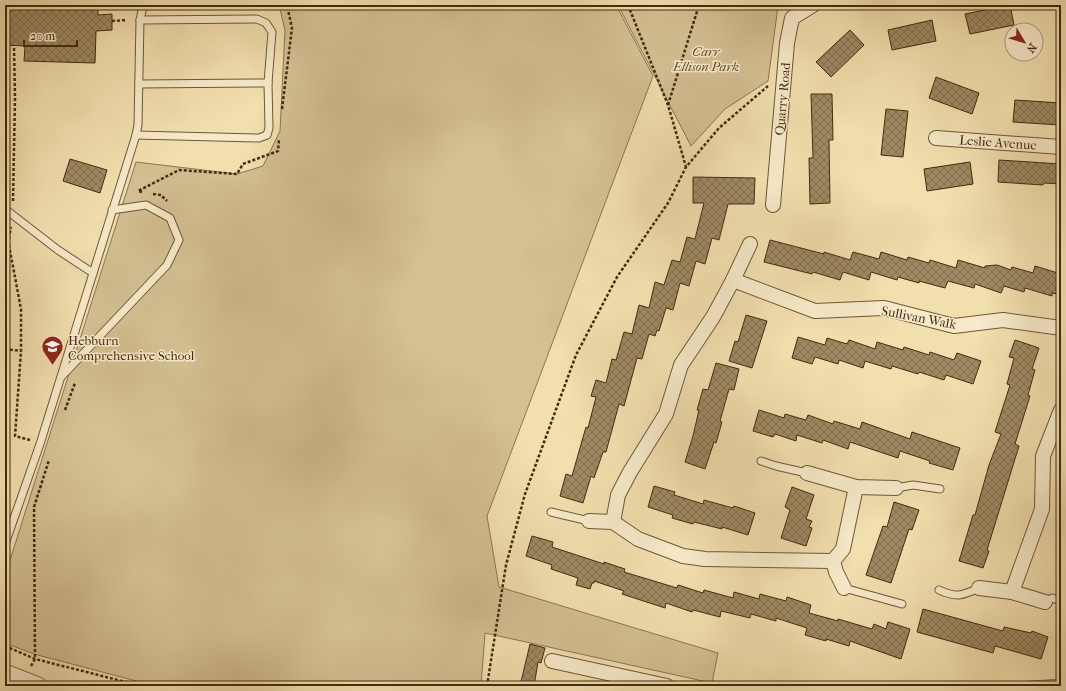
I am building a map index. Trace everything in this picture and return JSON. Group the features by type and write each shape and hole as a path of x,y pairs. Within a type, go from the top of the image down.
{"street":[{"name":"Quarry Road","path":"773,205 784,71 787,43 792,18 813,5"},
{"name":"Leslie Avenue","path":"936,138 1061,147"},
{"path":"613,522 618,495 630,472 666,414 681,365 713,317 750,244"},
{"name":"Sullivan Walk","path":"733,280 815,311 884,308 954,326 1003,320 1061,328"},
{"path":"1012,592 1042,509 1043,456 1061,410"},
{"path":"807,473 856,486 896,488"},
{"path":"844,588 836,572 834,562 843,549 856,486"},
{"path":"589,521 613,522 638,539 683,556 705,559 834,562"},
{"path":"979,588 1012,592 1045,602"},
{"path":"552,661 667,686"},
{"path":"5,673 31,684"}],"lane":[{"path":"5,544 41,443 136,135 138,125 140,20 142,11"},
{"path":"136,135 259,138 267,135 269,128 268,83 272,32 266,23 257,19 140,20"},
{"path":"139,84 268,83"},
{"path":"61,378 167,265 179,240 170,218 146,206 112,210"},
{"path":"5,209 58,250 93,273"},
{"path":"761,461 807,473"},
{"path":"896,488 913,485 940,489"},
{"path":"551,512 589,521"},
{"path":"844,588 902,604"},
{"path":"939,590 952,596 964,595 979,588"},
{"path":"1045,602 1052,598 1061,601"}],"path":[{"path":"282,113 292,28 287,5"},
{"path":"628,5 668,105 686,167"},
{"path":"668,105 699,5"},
{"path":"5,258 13,215 15,98 14,45"},
{"path":"487,686 506,565 525,494 576,355 617,277 668,203 686,167 719,128 784,71"},
{"path":"172,206 161,195 138,191 179,170 237,174 243,164 278,151 279,136"},
{"path":"8,240 21,309 21,351 15,436 54,447 34,507 35,659 31,684"},
{"path":"5,349 21,351"},
{"path":"65,412 74,384 79,378"},
{"path":"5,646 35,659 142,686"}],"green space":[{"path":"279,5 616,5 653,76 487,516 499,587 718,653 712,683 485,633 481,686 155,686 34,654 5,643 5,576 136,162 237,174 263,166 280,131 285,30"},
{"name":"Carr Ellison Park","path":"618,5 780,5 778,6 768,81 725,109 691,146"},
{"path":"1061,679 1061,686 960,686"}],"building":[{"path":"26,5 98,5 98,15 112,14 112,30 96,31 95,63 24,61 25,46 5,45 5,7 26,8"},
{"path":"1010,5 1013,22 1004,22 1004,27 970,34 965,14"},
{"path":"932,20 936,41 892,50 888,30"},
{"path":"850,30 864,45 831,77 816,62"},
{"path":"936,77 979,93 972,114 929,98"},
{"path":"811,94 832,94 833,140 829,140 830,203 810,204 809,158 813,158"},
{"path":"1015,100 1061,103 1060,125 1013,122"},
{"path":"886,109 908,111 903,157 881,155"},
{"path":"70,159 107,170 100,193 63,181"},
{"path":"999,160 1061,164 1061,184 1044,183 1043,185 998,182"},
{"path":"970,162 973,184 927,191 924,169"},
{"path":"693,177 755,178 754,204 728,204 719,240 712,238 705,264 696,261 689,286 680,283 673,310 666,308 659,331 657,330 655,336 649,334 642,359 637,358 624,406 619,404 606,452 603,452 594,478 591,476 583,503 560,496 566,474 572,476 586,427 588,428 596,397 591,396 596,380 606,383 612,359 616,360 624,332 632,334 639,305 649,308 655,282 664,285 672,260 680,262 687,237 695,239 704,203 693,203"},
{"path":"770,240 824,254 824,252 850,260 853,252 879,259 881,252 907,260 908,257 929,263 930,260 956,268 958,260 985,268 985,266 997,265 1011,270 1012,267 1033,273 1035,266 1061,274 1061,295 1052,293 1052,296 1025,288 1024,292 1004,286 1001,293 975,284 974,288 948,281 945,288 898,277 897,280 871,272 869,280 843,272 840,280 813,272 812,274 764,262"},
{"path":"746,315 767,321 752,368 729,361 735,341 738,342"},
{"path":"798,337 825,345 827,338 847,344 849,340 875,349 877,342 903,350 904,347 929,355 930,352 954,360 957,353 981,361 973,384 946,375 944,380 919,372 918,374 892,366 891,369 865,361 863,368 839,360 838,364 815,357 812,364 792,358"},
{"path":"1015,340 1039,348 1032,369 1035,370 1028,395 1030,396 1015,444 1019,446 987,550 989,551 983,568 959,561 973,515 975,515 989,465 1001,434 995,432 1010,385 1007,384 1014,358 1009,357"},
{"path":"716,363 739,369 734,390 729,389 720,421 722,422 716,443 714,442 705,469 685,462 693,436 699,410 697,410 703,389 708,390"},
{"path":"759,410 784,418 785,414 806,420 808,415 833,424 834,421 860,429 862,422 910,439 912,432 960,448 953,470 929,463 930,461 900,451 898,458 850,442 848,449 823,440 822,443 797,435 796,441 775,434 773,437 753,431"},
{"path":"654,486 675,492 674,495 703,504 704,500 733,508 734,506 755,513 748,535 722,527 722,529 694,522 693,524 672,518 673,515 648,507"},
{"path":"792,487 814,495 806,519 812,521 809,527 812,528 806,546 781,538 790,510 785,507"},
{"path":"894,502 919,510 912,530 909,529 891,583 866,575 883,526 887,527"},
{"path":"532,536 553,542 552,547 604,564 604,562 625,569 624,572 677,588 678,585 703,593 704,590 733,598 734,592 759,599 760,594 786,601 787,597 811,605 809,613 838,621 838,619 872,629 874,624 886,629 888,622 910,629 901,659 850,641 849,646 826,639 826,641 805,635 807,628 776,618 776,621 751,614 750,618 721,611 720,617 693,610 692,612 666,603 665,608 622,594 624,591 594,581 590,589 576,585 578,578 551,569 552,565 526,556"},
{"path":"923,609 1003,631 1004,627 1031,633 1032,631 1048,637 1041,659 995,646 993,653 917,632"},
{"path":"530,644 545,648 541,663 538,662 534,686 520,686"}],"place":[{"name":"Hebburn Comprehensive School","path":"52,366"}]}
